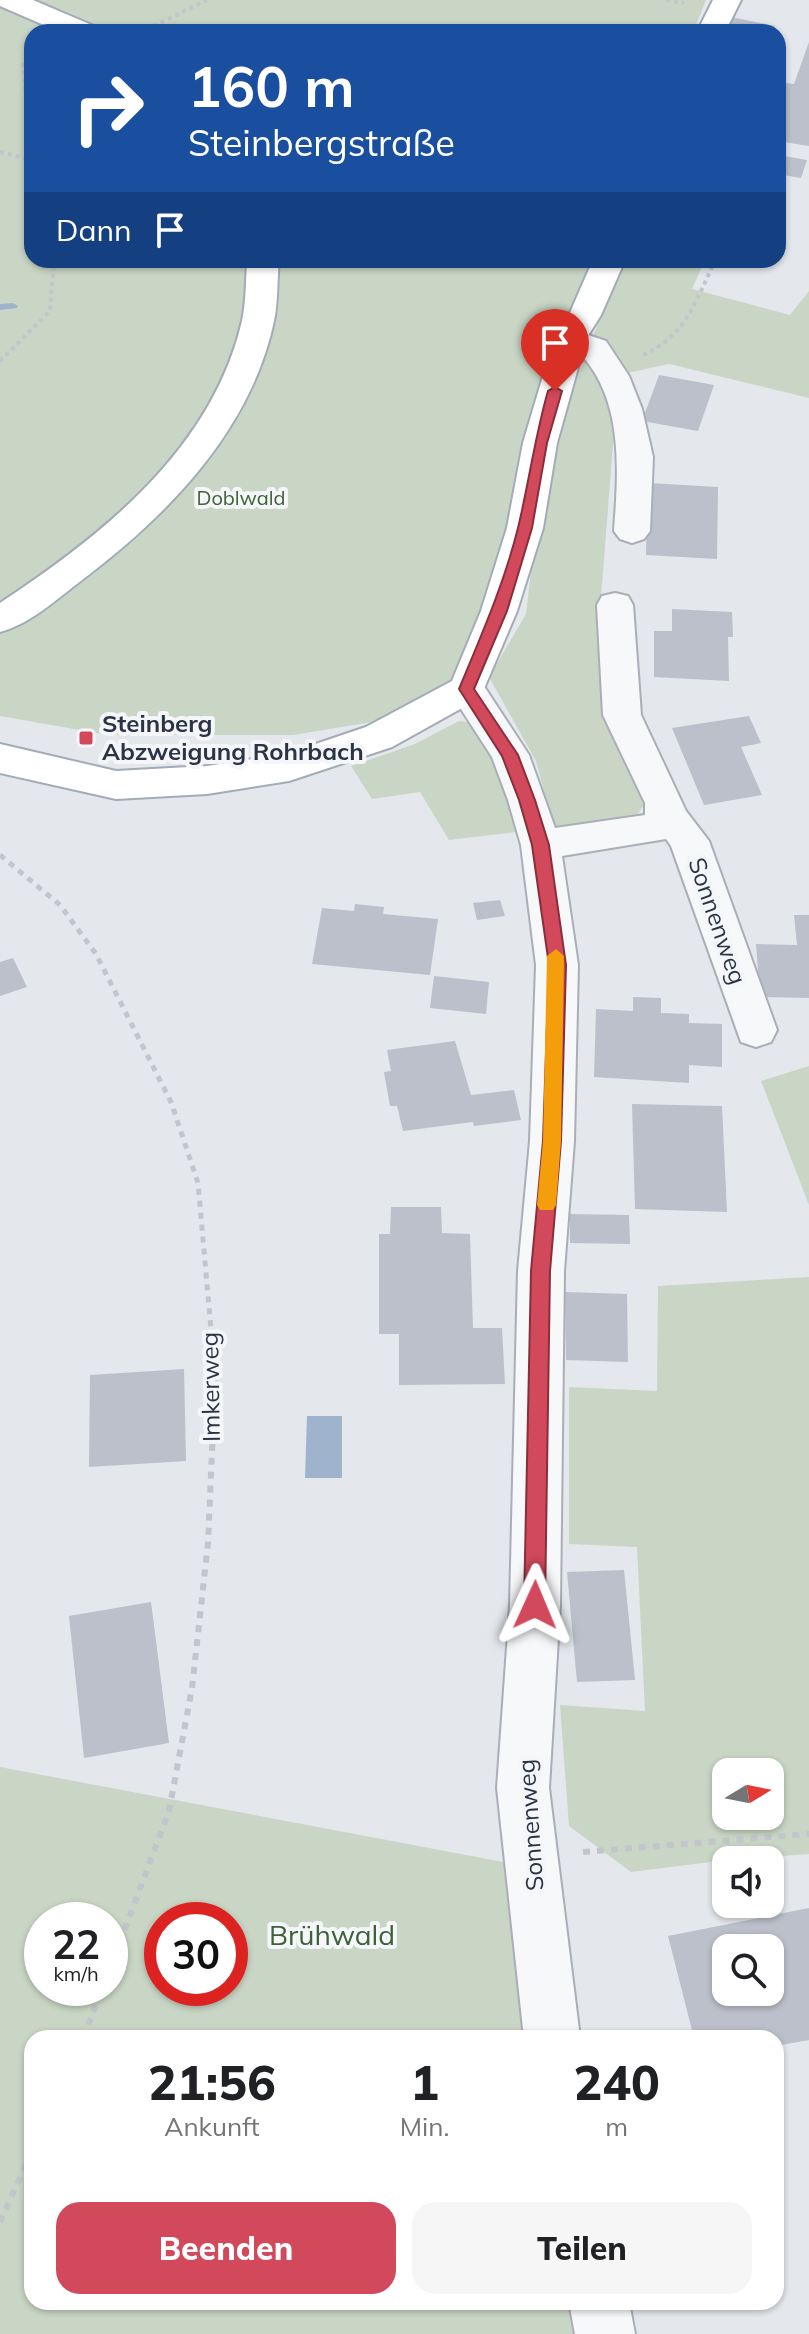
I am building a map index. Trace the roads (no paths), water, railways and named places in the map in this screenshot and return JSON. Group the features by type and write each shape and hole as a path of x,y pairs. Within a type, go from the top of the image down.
{"main road":[{"path":"9,0 65,24"},
{"path":"715,24 727,0"},
{"path":"0,620 62,580 109,542 154,501 187,464 230,399 250,360 260,324 263,268"},
{"path":"3,763 116,785 207,780 289,767 379,737 467,689 499,611 525,528 540,443 570,339 585,315 606,268"}],"street":[{"path":"570,339 594,348 603,360 625,409 636,457 632,531"},
{"name":"Sonnenweg","path":"615,605 622,715 664,803 668,819 689,841 756,1030"},
{"name":"Sonnenweg","path":"467,689 510,755 541,845 557,965 552,1141 541,1271 535,1605 523,1788 551,2030"},
{"path":"541,845 655,828 668,819"},
{"path":"600,2310 605,2334"}],"water":[{"path":"307,1416 342,1416 342,1478 305,1478"}],"waterway":[{"path":"0,307 13,306"}],"place":[{"name":"Steinberg Abzweigung Rohrbach","path":"86,738"}],"park label":[{"name":"Doblwald","path":"241,498"},
{"name":"Brühwald","path":"332,1935"}]}
